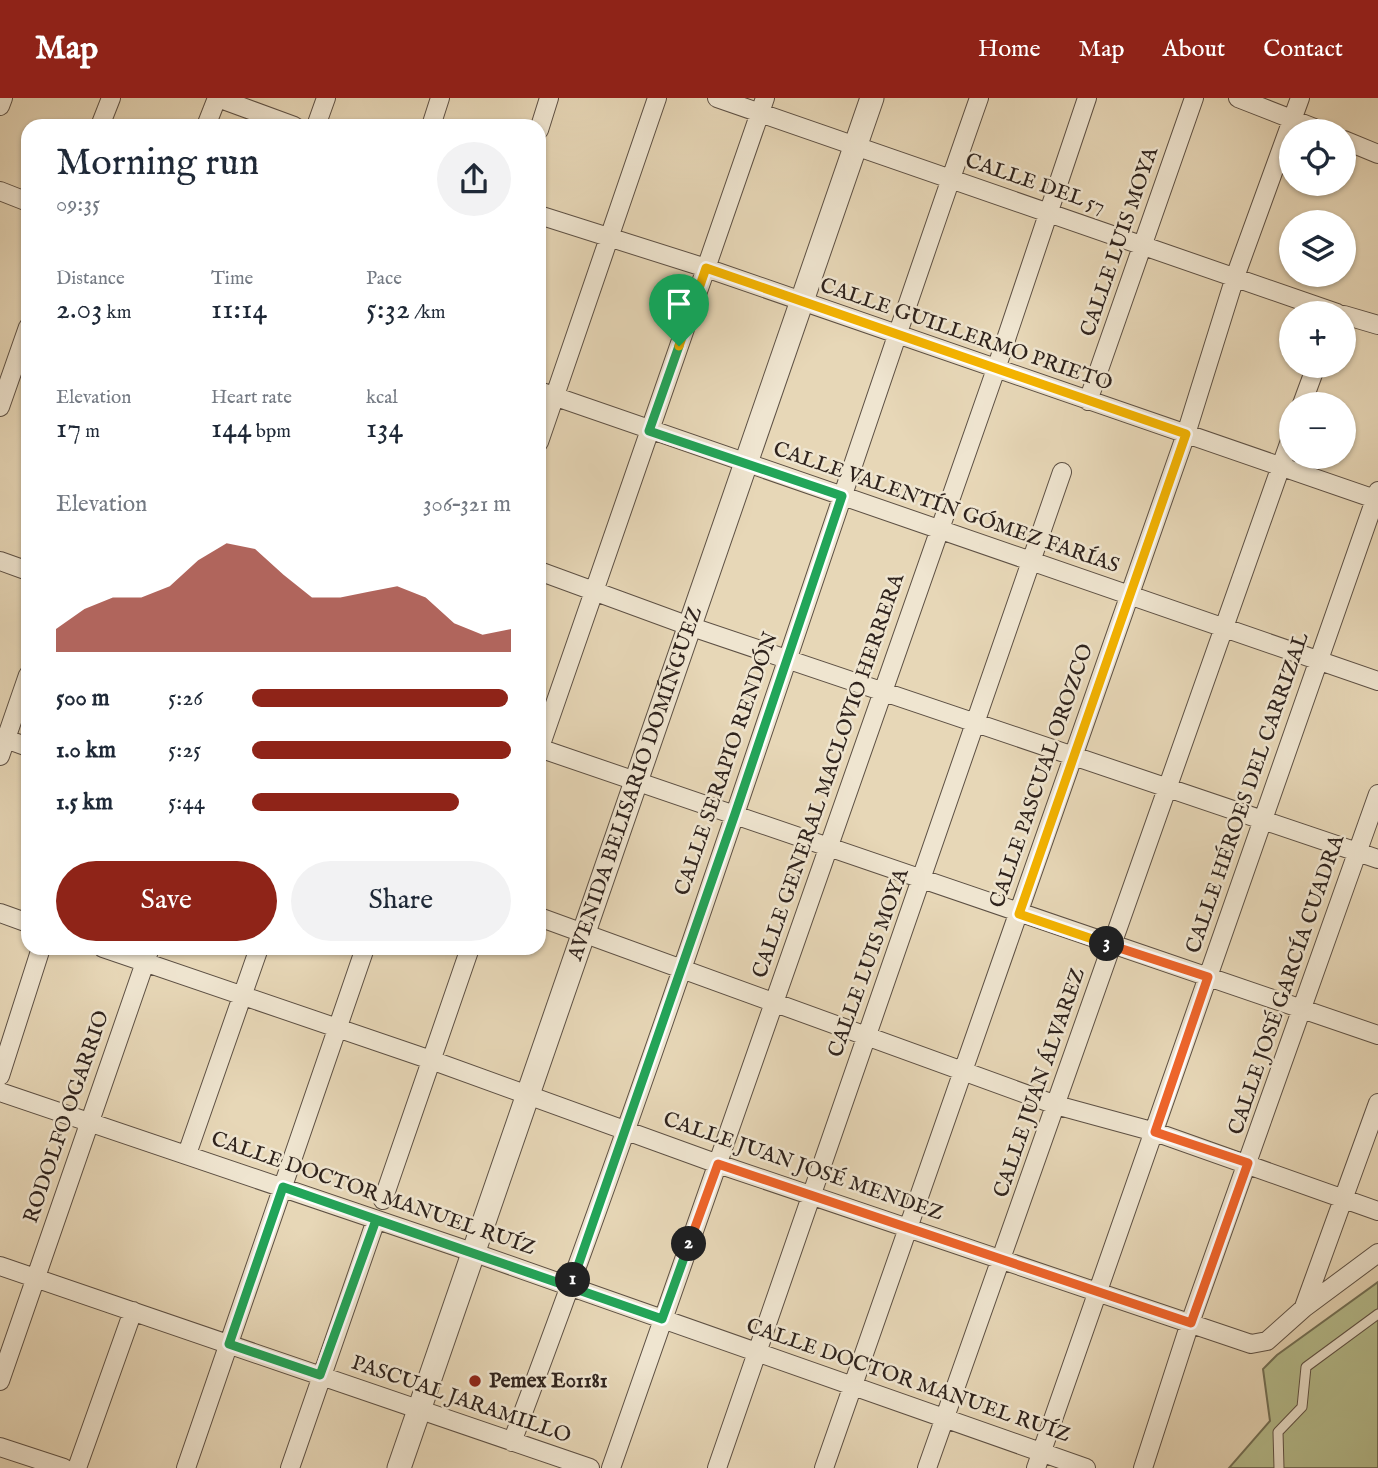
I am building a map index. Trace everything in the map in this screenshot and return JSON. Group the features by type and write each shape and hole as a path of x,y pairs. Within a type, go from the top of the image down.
{"street":[{"path":"0,106 3,98"},
{"path":"103,119 111,98"},
{"path":"209,119 217,98 275,119"},
{"path":"318,119 326,98"},
{"path":"433,119 440,98"},
{"path":"542,119 549,98"},
{"path":"547,394 608,237 657,98"},
{"name":"CALLE DEL 57","path":"717,98 762,105 855,147 1303,301"},
{"name":"AVENIDA BELISARIO DOMÍNGUEZ","path":"398,1468 475,1253 872,98"},
{"name":"CALLE SERAPIO RENDÓN","path":"512,1441 571,1287 979,98"},
{"name":"CALLE GENERAL MACLOVIO HERRERA","path":"611,1468 827,845 996,369 1087,98"},
{"name":"CALLE LUIS MOYA","path":"1088,401 1194,98"},
{"path":"1238,98 1292,119"},
{"name":"CALLE PASCUAL OROZCO","path":"1292,119 1300,98"},
{"path":"546,729 762,105"},
{"path":"1356,145 1378,154"},
{"name":"CALLE PASCUAL OROZCO","path":"824,1468 1186,434 1235,277 1279,155"},
{"path":"0,191 21,199"},
{"name":"CALLE GUILLERMO PRIETO","path":"546,217 706,268 1279,465"},
{"name":"CALLE DEL 57","path":"1356,319 1378,326"},
{"path":"0,407 5,376 21,342"},
{"name":"CALLE VALENTÍN GÓMEZ FARÍAS","path":"547,394 1378,681"},
{"name":"CALLE JUAN ÁLVAREZ","path":"927,1468 1280,469"},
{"name":"CALLE GUILLERMO PRIETO","path":"1291,469 1377,496"},
{"name":"CALLE LUIS MOYA","path":"717,1468 1062,472"},
{"name":"CALLE HÉROES DEL CARRIZAL","path":"1039,1460 1377,496"},
{"path":"0,561 21,568"},
{"path":"546,574 689,626 882,689 1378,859"},
{"path":"21,694 2,744 21,746"},
{"path":"546,751 1378,1035"},
{"name":"CALLE JOSÉ GARCÍA CUADRA","path":"1143,1468 1191,1323 1378,794"},
{"path":"0,914 21,921"},
{"path":"546,920 1056,1105 1155,1132 1378,1211"},
{"path":"0,1076 39,955"},
{"path":"187,1154 257,955"},
{"path":"186,1468 363,955"},
{"path":"383,1200 468,955"},
{"name":"CALLE JUAN JOSÉ MENDEZ","path":"148,956 242,996 431,1060 718,1164 1098,1290 1251,1344 1267,1341 1304,1308"},
{"name":"RODOLFO OGARRIO","path":"0,1381 148,956"},
{"name":"CALLE DOCTOR MANUEL RUÍZ","path":"0,1093 475,1253 944,1418 1039,1460 1086,1468"},
{"path":"1304,1308 1378,1103"},
{"path":"290,1468 320,1375 376,1220"},
{"path":"1304,1308 1378,1253"},
{"name":"PASCUAL JARAMILLO","path":"0,1266 590,1468"},
{"path":"77,1468 133,1311"},
{"path":"0,1447 64,1468"}],"lane":[{"path":"1279,1468 1278,1432 1302,1407 1306,1367 1378,1314"}],"green space":[{"path":"1378,1282 1378,1468 1229,1468 1270,1421 1263,1369 1277,1355"}],"place":[{"name":"Pemex E01181","path":"475,1381"}],"route":[{"path":"679,346 649,431 842,496 571,1287 376,1220 320,1375 229,1344 283,1187 475,1253 571,1287 662,1319 718,1164 1191,1323 1248,1163 1155,1132 1208,977 1019,914 1186,434 706,268 679,346"}]}
